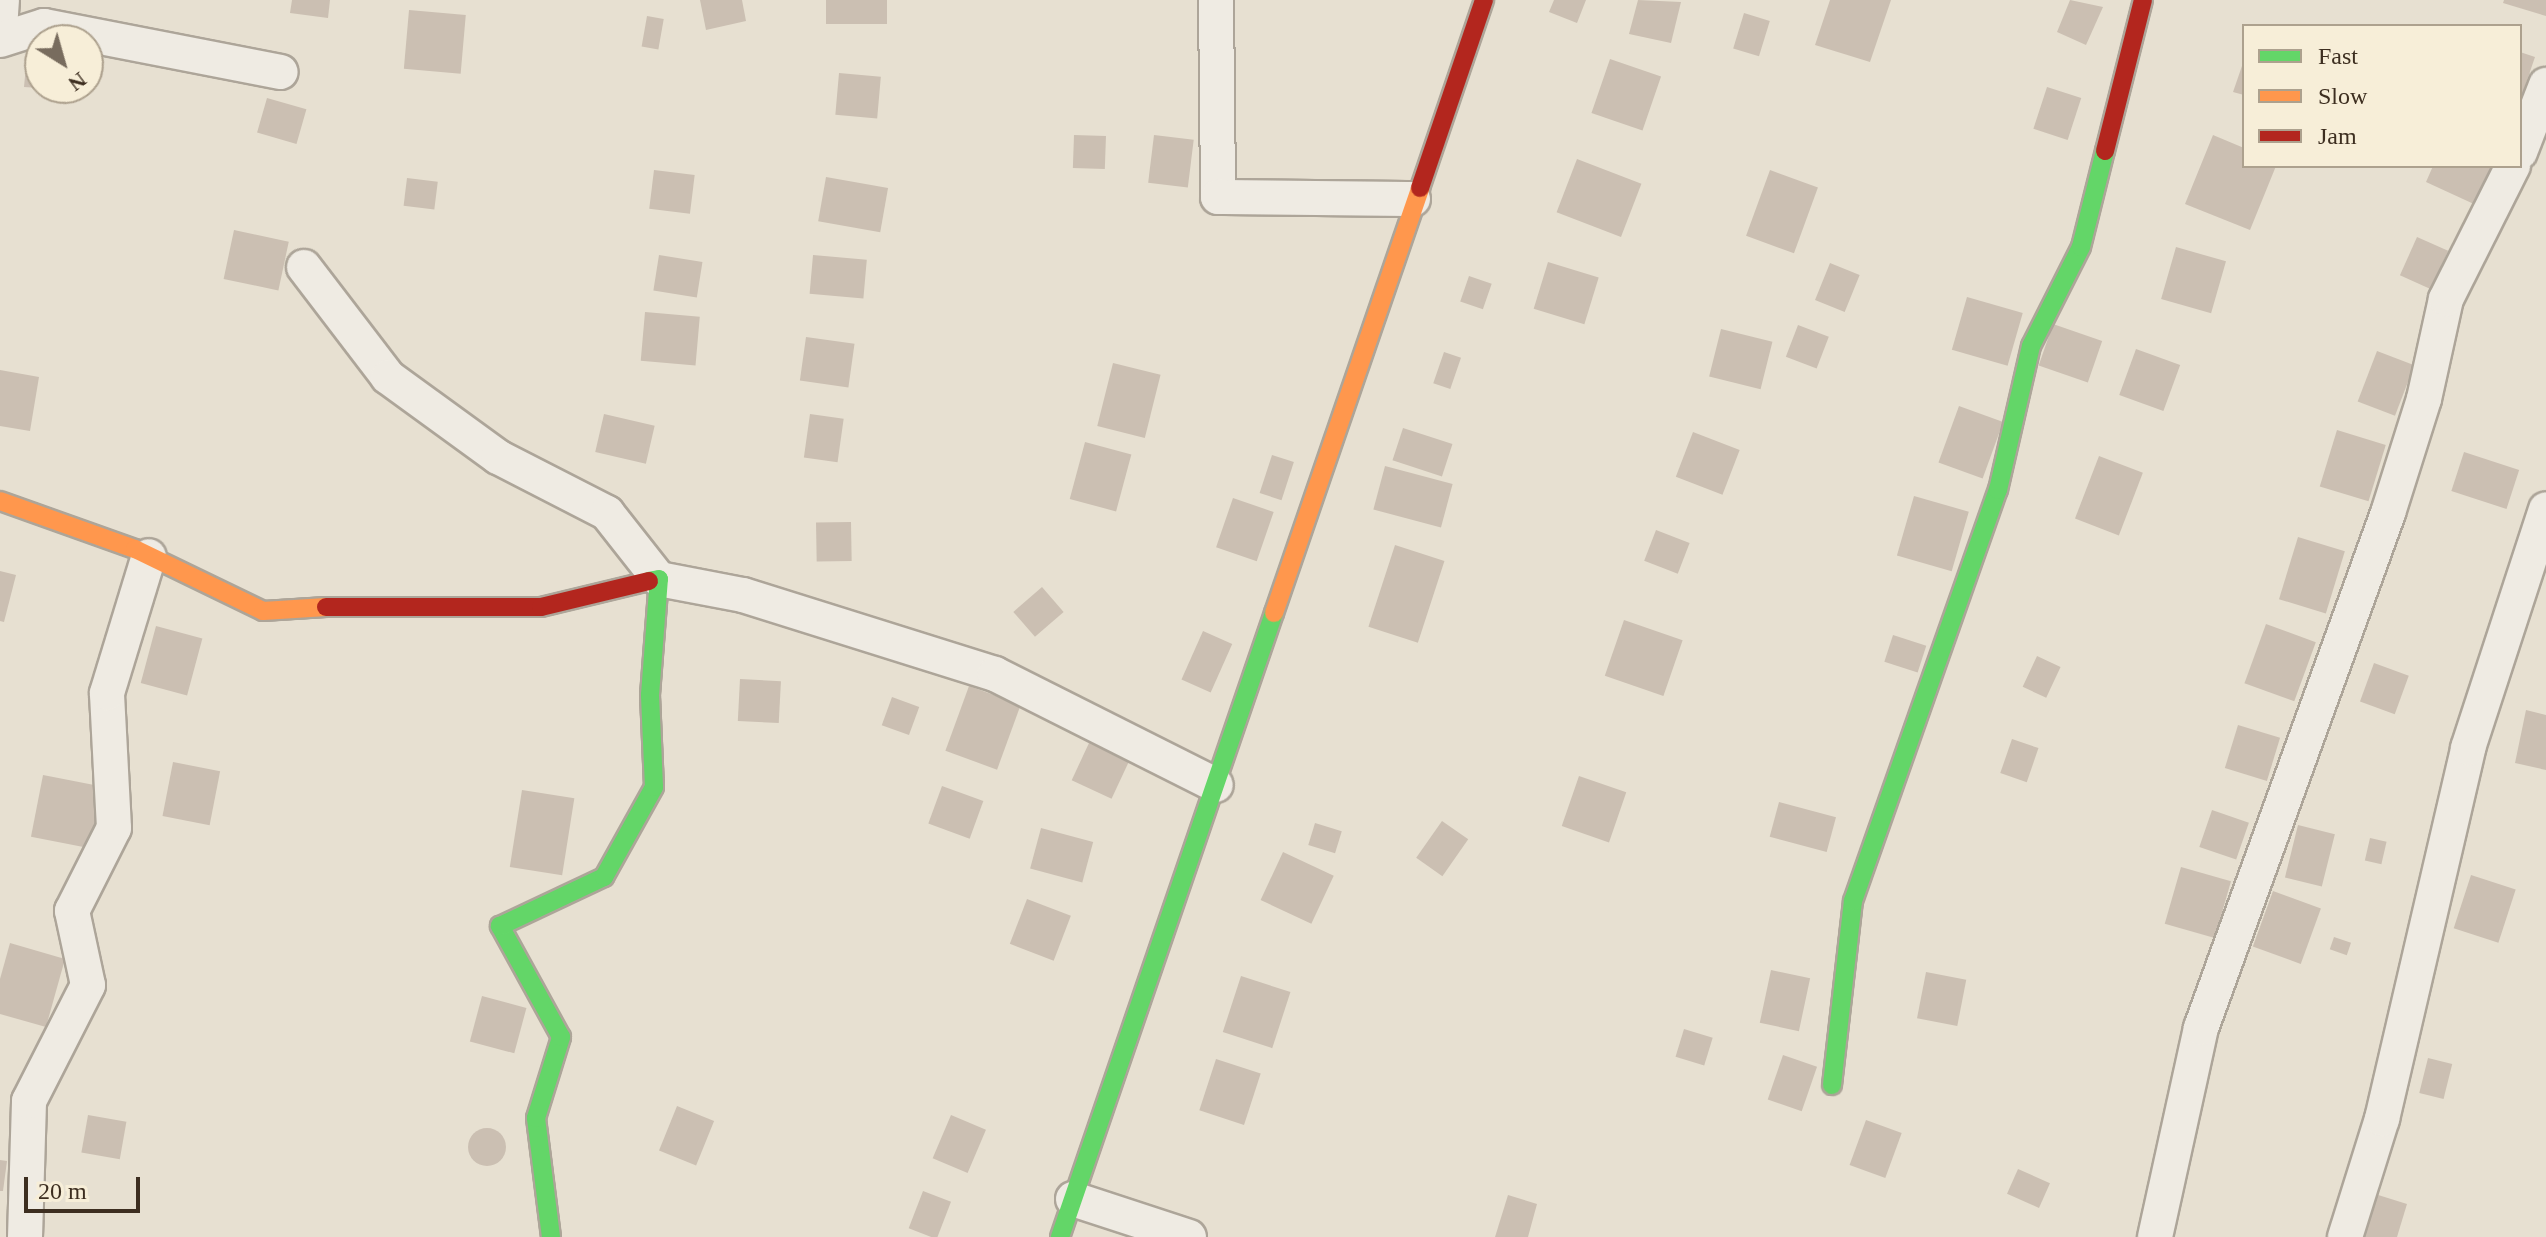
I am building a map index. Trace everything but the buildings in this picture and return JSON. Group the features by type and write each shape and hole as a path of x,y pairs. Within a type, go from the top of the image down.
{"street":[{"path":"0,28 2,0"},
{"path":"1216,0 1218,197 1413,199"},
{"path":"1060,1237 1413,199 1484,0"},
{"path":"1832,1085 1853,901 1998,490 2031,346 2081,247 2143,0"},
{"path":"0,40 44,26 281,72"},
{"path":"2522,147 2546,85"},
{"path":"2155,1237 2201,1028 2388,513 2424,399 2446,299 2512,168"},
{"path":"304,267 388,377 498,457 607,513 659,579 650,695 654,787 604,877 500,926 561,1037 536,1118 551,1237"},
{"path":"0,501 149,556 263,611 369,604 541,607 659,579 743,595 863,636 995,674 1216,785"},
{"path":"2345,1237 2382,1119 2468,748 2546,509"},
{"path":"25,1237 29,1101 88,985 72,911 114,828 107,693 149,556"},
{"path":"1073,1199 1189,1237"}],"traffic: fast":[{"path":"1832,1085 1853,901 1998,490 2031,346 2081,247 2105,151"},
{"path":"551,1237 536,1118 561,1037 500,926 604,877 654,787 650,695 659,579 649,581"},
{"path":"1060,1237 1274,613"}],"traffic: slow":[{"path":"1274,613 1420,188"},
{"path":"0,501 135,549 263,611 326,607"}],"traffic: jam":[{"path":"1420,188 1484,0"},
{"path":"2105,151 2143,0"},
{"path":"326,607 541,607 649,581"}]}
